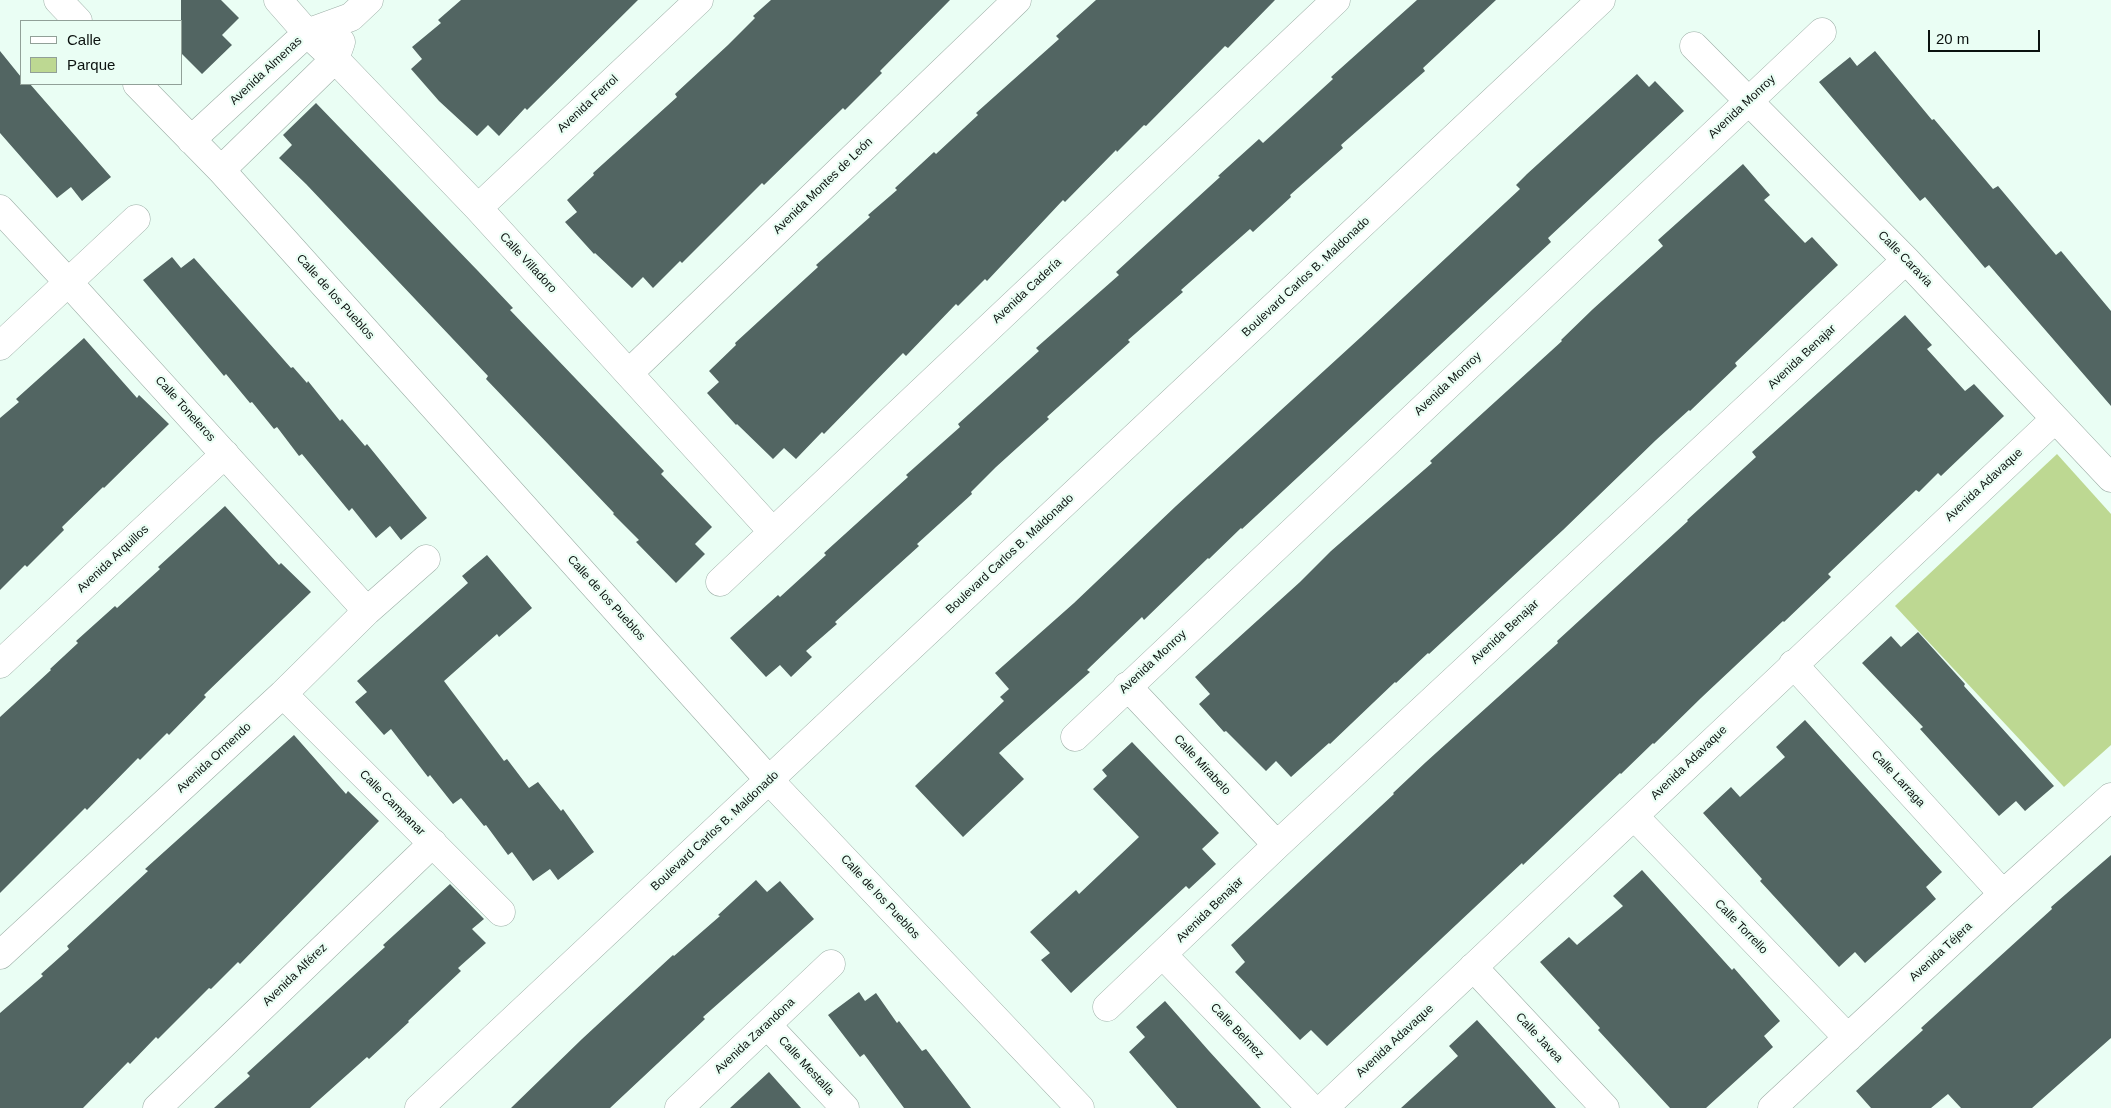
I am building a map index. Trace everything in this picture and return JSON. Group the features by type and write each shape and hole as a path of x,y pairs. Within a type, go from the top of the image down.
{"street":[{"path":"58,0 77,20"},
{"name":"Calle Villadoro","path":"278,0 307,33 335,59 478,208 772,531"},
{"name":"Avenida Ferrol","path":"478,208 699,0"},
{"name":"Avenida Montes de León","path":"629,373 1018,0"},
{"name":"Avenida Cadería","path":"720,582 1336,0"},
{"name":"Boulevard Carlos B. Maldonado","path":"419,1108 1601,0"},
{"name":"Avenida Almenas","path":"191,140 307,33 360,8"},
{"name":"Avenida Almenas","path":"221,170 335,59 360,8"},
{"name":"Avenida Monroy","path":"1075,737 1822,32"},
{"name":"Calle Caravia","path":"1694,46 1906,260 2111,478"},
{"name":"Calle de los Pueblos","path":"139,85 221,170 769,780 1080,1108"},
{"name":"Calle Toneleros","path":"0,210 68,282 367,612"},
{"path":"0,346 136,219"},
{"name":"Avenida Benajar","path":"1107,1007 1277,845 1906,260"},
{"name":"Avenida Adavaque","path":"1324,1108 2055,419"},
{"name":"Avenida Arquillos","path":"0,664 225,454"},
{"name":"Avenida Ormendo","path":"0,956 426,559"},
{"name":"Calle Larraga","path":"1793,664 2003,894"},
{"name":"Calle Mirabelo","path":"1127,686 1277,845"},
{"name":"Calle Campanar","path":"283,694 501,912"},
{"name":"Avenida Téjera","path":"1772,1108 2003,894 2111,797"},
{"name":"Calle Torrello","path":"1634,816 1848,1038"},
{"name":"Avenida Alférez","path":"157,1108 433,843"},
{"name":"Calle Belmez","path":"1163,955 1311,1108"},
{"name":"Avenida Zarandona","path":"679,1108 831,964"},
{"name":"Calle Javea","path":"1473,967 1606,1108"},
{"name":"Calle Mestalla","path":"767,1024 845,1108"}],"green space":[{"path":"2057,454 2111,514 2111,745 2064,787 1895,606"}],"building":[{"path":"181,0 221,0 239,18 222,35 232,45 202,74 182,54"},
{"path":"461,0 638,0 527,110 525,108 499,136 488,125 477,136 439,101 411,69 422,59 412,47 441,23 438,20"},
{"path":"771,0 950,0 880,71 882,73 845,110 843,108 764,185 762,183 682,263 680,261 653,288 643,277 632,288 594,254 565,222 577,212 567,200 594,175 593,173 677,97 675,94 728,45 755,18 753,16"},
{"path":"1096,0 1275,0 1228,48 1225,46 1146,126 1144,125 1117,152 1116,150 1065,202 1063,200 987,281 985,279 958,306 956,304 906,356 903,353 824,434 822,432 796,459 784,448 773,459 736,425 707,393 719,382 709,371 736,345 735,343 818,267 816,265 870,217 868,215 897,190 895,188 934,152 936,154 978,115 976,113 1059,39 1056,36"},
{"path":"1417,0 1496,0 1423,68 1425,71 1341,145 1343,148 1290,195 1291,197 1253,232 1250,229 1181,290 1183,292 1128,340 1130,342 1047,417 1049,419 996,467 971,492 972,494 917,544 919,546 835,622 837,624 806,651 812,657 791,677 780,665 766,677 730,638 778,595 780,597 826,555 824,553 960,427 958,424 1039,351 1036,348 1119,275 1116,272 1220,177 1218,176 1259,139 1263,143 1333,79 1331,77"},
{"path":"0,51 20,76 20,85 31,85 111,177 82,201 71,187 57,198 0,133"},
{"path":"1875,51 1932,120 1934,119 1993,189 1998,186 2056,255 2061,251 2111,311 2111,406 1989,265 1985,268 1925,197 1920,201 1819,82 1850,57 1857,66"},
{"path":"1637,74 1649,87 1655,81 1684,111 1548,238 1551,242 1242,529 1208,558 1144,620 1142,617 1087,670 1090,672 999,753 1024,779 963,837 915,786 1004,701 1000,697 1009,689 995,673 1074,603 1176,506 1520,189 1516,185 1527,174"},
{"path":"316,103 513,308 510,310 664,471 661,474 712,527 695,544 705,554 676,583 636,542 639,540 614,513 486,379 488,376 279,158 292,145 283,135"},
{"path":"1743,164 1770,195 1764,200 1805,243 1812,237 1838,265 1735,363 1737,366 1690,411 1656,440 1563,530 1429,654 1395,682 1330,744 1291,777 1276,761 1266,771 1226,731 1224,732 1199,704 1210,694 1195,677 1300,582 1331,551 1432,463 1430,461 1663,246 1658,240"},
{"path":"172,257 181,268 194,258 291,368 293,367 307,383 308,381 340,421 342,419 365,446 367,444 427,518 401,540 390,526 376,538 352,508 349,511 302,454 299,456 277,427 274,429 226,374 224,376 143,280"},
{"path":"1905,315 1932,345 1927,349 1965,391 1974,384 2004,416 1941,476 1938,473 1919,492 1916,490 1828,574 1831,577 1784,622 1523,865 1522,863 1327,1046 1311,1030 1300,1040 1235,972 1245,962 1231,945 1756,457 1752,452"},
{"path":"84,338 137,398 139,395 169,424 62,527 64,530 27,567 25,565 0,590 0,418 19,402 16,399"},
{"path":"225,506 279,565 281,563 311,592 204,695 206,697 169,735 167,733 140,760 138,758 87,810 85,808 0,893 0,717 78,643 76,641 115,606 117,608 160,569 158,567"},
{"path":"487,555 532,608 499,637 497,634 444,681 504,761 507,759 529,788 538,782 561,811 563,809 594,852 558,880 550,869 533,881 512,852 508,855 486,825 484,826 461,798 453,804 430,775 428,777 391,729 384,735 355,702 367,692 357,681 468,583 462,576"},
{"path":"1918,632 2054,786 2025,811 2016,801 1999,816 1920,729 1923,727 1862,663 1891,636 1901,647"},
{"path":"1805,720 1942,872 1926,887 1936,899 1865,963 1855,952 1839,967 1760,881 1762,879 1703,813 1731,787 1740,797 1785,757 1776,747"},
{"path":"294,735 346,794 348,791 379,821 240,964 238,962 211,989 209,988 130,1064 128,1062 83,1108 0,1108 0,1013 43,976 41,974 69,949 67,946 148,871 145,869"},
{"path":"1132,742 1219,833 1202,849 1216,864 1189,889 1186,886 1071,993 1041,960 1050,953 1030,932 1076,890 1079,894 1139,837 1093,789 1107,776 1102,770"},
{"path":"2111,855 2111,1038 2032,1108 1961,1108 1948,1094 1931,1108 1871,1108 1856,1091 1923,1030 1921,1028 2052,909 2051,907"},
{"path":"1642,870 1732,970 1734,968 1780,1021 1764,1036 1773,1047 1706,1108 1670,1108 1598,1030 1600,1028 1540,962 1569,937 1577,945 1623,906 1613,896"},
{"path":"756,880 767,892 780,881 814,919 703,1017 705,1019 610,1108 511,1108 582,1039 673,955 720,916 718,915"},
{"path":"450,884 484,919 472,929 486,943 458,968 461,971 409,1022 369,1059 367,1057 310,1108 214,1108 250,1076 247,1073 385,947 383,945"},
{"path":"859,992 865,1001 876,993 897,1023 899,1021 922,1051 926,1049 971,1108 904,1108 864,1054 860,1057 828,1015"},
{"path":"1165,1001 1261,1108 1177,1108 1129,1052 1145,1037 1136,1027"},
{"path":"1477,1020 1556,1108 1401,1108 1458,1056 1449,1046"},
{"path":"769,1072 801,1108 730,1108"}]}
